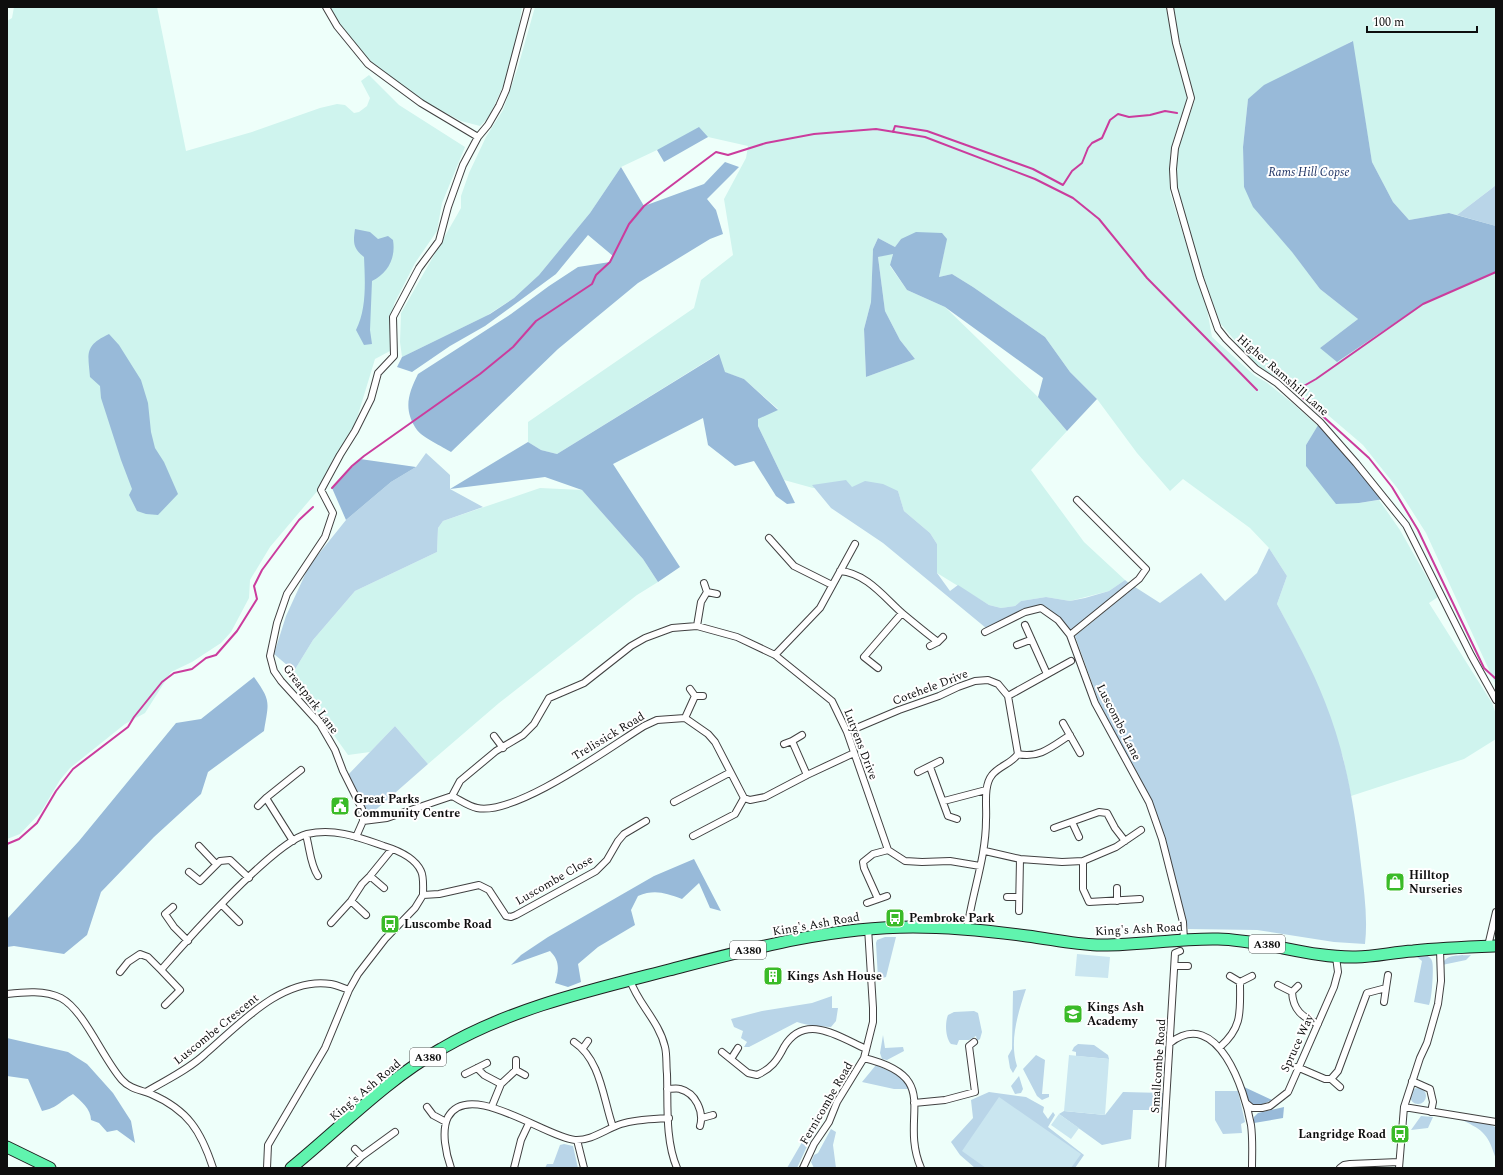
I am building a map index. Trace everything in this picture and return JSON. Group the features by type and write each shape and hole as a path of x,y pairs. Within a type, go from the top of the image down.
{"highway":[{"name":"King's Ash Road","path":"291,1168 411,1068 475,1030 506,1018 630,980 723,955 807,936 868,928 914,927 1032,936 1060,942 1096,945 1219,939 1268,944 1308,954 1336,957 1360,957 1417,950 1440,950 1492,946"},
{"path":"7,1147 50,1168"}],"street":[{"path":"326,7 337,26 368,64 421,103 478,137 488,125 506,90 528,7"},
{"name":"Higher Ramshill Lane","path":"1170,7 1176,43 1191,98 1175,148 1172,169 1174,188 1200,278 1218,329 1256,369 1277,383 1320,422 1356,463 1406,525 1471,655 1496,700"},
{"name":"Greatpark Lane","path":"363,821 362,809 343,772 335,750 320,724 281,681 274,670 270,656 287,594 325,537 333,513 321,490 355,431 371,399 378,373 394,356 393,318 419,268 439,241 448,207 463,165 478,137"},
{"path":"985,632 1025,612 1041,608 1058,620 1070,635 1139,579 1146,569 1077,500"},
{"path":"769,538 794,566 832,585"},
{"path":"775,655 820,608 855,544"},
{"path":"840,571 850,572 860,577 884,595 902,613 938,642"},
{"path":"697,626 701,602 706,592 704,583"},
{"path":"706,592 717,594"},
{"path":"878,668 864,656 902,613"},
{"path":"1025,625 1030,640 1047,674"},
{"name":"Lutyens Drive","path":"452,796 460,781 503,748 523,735 534,724 549,698 584,683 631,646 644,638 672,628 697,626 737,637 775,655 832,701 847,732 888,850"},
{"name":"Luscombe Lane","path":"1070,635 1095,703 1149,802 1162,839 1171,873 1183,922 1184,940"},
{"path":"930,646 938,642 943,637"},
{"path":"1017,645 1030,640"},
{"path":"967,930 971,902 985,851 986,790 991,775 1014,760 1018,754 1008,696 1071,662"},
{"name":"Cotehele Drive","path":"847,732 975,681 988,680 998,684 1008,696"},
{"path":"690,689 695,696"},
{"path":"695,696 703,696"},
{"path":"695,696 685,718 708,734 715,742 729,773 744,798 750,800 766,797 807,775 854,753"},
{"name":"Trelissick Road","path":"452,796 477,808 496,807 514,801 558,780 657,720 685,718"},
{"path":"1063,723 1080,753"},
{"path":"784,744 802,735"},
{"path":"1018,754 1028,756 1042,753 1070,735"},
{"path":"494,736 503,748"},
{"path":"792,741 807,775"},
{"path":"918,772 940,761"},
{"path":"930,767 944,801 948,816 957,819"},
{"path":"258,806 301,770"},
{"path":"674,802 729,773"},
{"path":"944,801 986,790"},
{"path":"356,837 363,821 387,818 452,796"},
{"path":"266,798 294,841"},
{"path":"693,836 735,814 744,798"},
{"path":"1054,828 1099,812 1107,813 1115,828 1125,841"},
{"name":"Luscombe Close","path":"423,895 439,894 479,885 489,890 506,916 516,915 596,871 607,860 624,834 646,821"},
{"path":"1072,822 1078,836"},
{"path":"985,851 1020,859 1062,862 1083,860 1125,841 1141,830"},
{"path":"161,970 222,905 279,850 306,835 332,832 350,834 392,849 413,860 422,871 423,895 415,908 385,939 358,974 349,990 325,1048 268,1145 267,1168"},
{"path":"306,835 311,852 312,868 318,876"},
{"path":"199,846 216,864"},
{"path":"331,924 392,849"},
{"path":"878,899 864,868 863,862 873,854 888,850 905,861 950,861 980,866"},
{"path":"1019,911 1020,859"},
{"path":"189,872 200,881 220,861 230,860 249,878"},
{"path":"1083,860 1083,889 1089,902 1140,899"},
{"path":"370,876 384,888"},
{"path":"1116,888 1118,901"},
{"path":"867,903 887,896"},
{"path":"1008,897 1020,897"},
{"path":"351,901 366,915"},
{"path":"222,905 239,922"},
{"path":"173,907 165,914 174,927 188,941"},
{"path":"1492,946 1496,912"},
{"name":"Fernicombe Road","path":"803,1168 814,1144 829,1122 837,1102 864,1058 873,1022 868,928"},
{"path":"1340,1168 1344,1165 1350,1164 1399,1165 1404,1107 1420,1058 1427,1043 1438,1004 1441,981 1440,950"},
{"name":"Smallcombe Road","path":"1162,1168 1176,966 1175,953 1180,951"},
{"path":"120,972 128,962 140,954 148,957 180,990 165,1005"},
{"name":"Spruce Way","path":"1246,1103 1252,1108 1262,1108 1277,1102 1288,1092 1297,1067 1334,987 1338,972 1336,957"},
{"path":"1176,966 1188,966"},
{"path":"1384,1002 1388,975"},
{"path":"1230,976 1240,982"},
{"path":"1240,982 1252,976"},
{"path":"630,980 634,993 660,1031 666,1048 667,1089 672,1157 677,1168"},
{"path":"1220,1047 1226,1042 1238,1024 1240,1014 1240,982"},
{"name":"Luscombe Crescent","path":"146,1092 184,1070 205,1055 237,1024 269,1000 299,987 313,984 332,984 349,990"},
{"path":"1278,985 1292,992"},
{"path":"1292,992 1298,986"},
{"path":"1332,1079 1338,1071 1367,993 1386,988"},
{"path":"1292,992 1293,1000 1300,1015 1318,1024"},
{"path":"7,994 43,993 62,998 74,1008 109,1064 123,1082 137,1091 146,1092 177,1107 195,1127 204,1143 213,1168"},
{"path":"722,1052 748,1073 756,1075 771,1068 789,1038 804,1030 812,1029 828,1031 866,1049"},
{"path":"1170,1043 1187,1033 1198,1034 1211,1039 1220,1047 1232,1067 1246,1103 1252,1139 1252,1168"},
{"path":"583,1048 588,1041"},
{"path":"574,1042 583,1048 602,1088 612,1127"},
{"path":"914,1103 945,1100 975,1092 969,1044"},
{"path":"730,1059 738,1048"},
{"path":"864,1058 883,1063 904,1075 913,1088 916,1152 921,1168"},
{"path":"492,1106 501,1084 516,1070 516,1060"},
{"path":"465,1074 487,1064"},
{"path":"1297,1067 1325,1078 1332,1079 1340,1087"},
{"path":"477,1068 484,1075 501,1084"},
{"path":"516,1070 525,1075"},
{"path":"1412,1081 1430,1089 1434,1102 1431,1112"},
{"path":"667,1089 680,1089 688,1093 696,1101 702,1118 700,1126"},
{"path":"451,1168 445,1143 446,1122 450,1115 462,1106 492,1106 550,1133 576,1140 592,1137 612,1127 640,1119 669,1118"},
{"path":"427,1107 433,1115 446,1122"},
{"path":"1404,1107 1496,1122"},
{"path":"702,1118 713,1115"},
{"path":"514,1168 521,1140 529,1123"},
{"path":"350,1168 362,1156 395,1132"},
{"path":"576,1140 584,1168"},
{"path":"355,1149 362,1156"}],"shaded area":[{"path":"14,7 157,7 186,151 252,132 320,108 337,104 345,105 354,113 359,112 367,106 370,98 361,81 369,75 399,105 465,147 442,203 437,231 415,263 394,304 390,326 390,351 375,359 354,428 333,459 319,489 270,547 250,580 249,598 231,632 221,643 192,662 171,672 145,713 125,724 70,768 60,780 41,812 20,834 7,839 7,21 12,18"},
{"path":"329,7 522,7 518,33 504,84 489,117 480,126 461,121 419,99 368,59 343,28"},
{"path":"535,7 1166,7 1177,61 1188,97 1174,138 1170,155 1170,193 1207,309 1212,337 1255,376 1266,382 1318,426 1306,445 1359,503 1379,500 1400,530 1438,597 1429,603 1492,703 1496,714 1496,739 1464,759 1351,796 1343,757 1300,648 1277,604 1287,576 1269,548 1250,528 1183,479 1170,491 1137,453 1097,399 1070,372 1045,337 952,274 939,277 945,247 901,239 895,247 878,238 873,249 871,302 864,329 866,377 915,359 900,340 885,311 878,257 893,253 890,266 907,290 945,307 1038,397 1067,431 1031,470 1084,542 1125,580 1109,591 1070,601 1046,597 1021,601 1015,606 1001,608 989,605 937,573 937,544 930,533 904,511 898,491 852,487 813,488 784,480 758,426 757,419 778,409 744,379 724,372 718,354 557,454 541,450 528,442 528,422 694,308 701,280 733,255 724,199 746,158 748,146 708,137 657,150 621,167 590,213 539,275 514,298 486,316 402,357 400,342 401,313 461,208 461,196 469,173 486,137 503,110 518,67"},
{"path":"1173,7 1496,7 1496,185 1457,215 1449,213 1409,220 1393,202 1372,162 1352,41 1248,99 1243,147 1244,187 1320,289 1358,319 1320,348 1372,336 1374,338 1423,304 1496,272 1496,685 1426,533 1398,489 1363,445 1294,386 1255,364 1220,323 1199,264 1177,186 1177,151 1195,100 1179,40"},
{"path":"1496,185 1496,226 1457,215 1491,189"},
{"path":"426,453 450,475 450,489 483,507 443,521 438,528 437,552 355,591 313,640 294,671 274,654 286,616 309,566 346,520 391,482 416,467"},
{"path":"846,480 852,487 865,481 883,484 898,491 904,511 930,533 937,544 937,573 950,591 958,585 989,605 1001,608 1015,606 1021,601 1046,597 1070,601 1109,591 1125,580 1130,584 1070,632 1043,606 1023,611 986,628 883,543 831,508 812,485"},
{"path":"540,488 582,490 643,559 658,582 637,595 499,703 428,764 395,726 370,752 348,755 311,703 294,671 313,640 355,591 437,552 438,528 443,521"},
{"path":"1269,548 1287,576 1277,604 1320,689 1339,742 1349,782 1356,824 1366,914 1365,944 1334,942 1257,930 1188,929 1165,838 1151,801 1099,702 1075,636 1135,587 1160,603 1201,573 1225,601 1257,573"},
{"path":"395,726 428,764 363,821 362,809 346,777"},
{"path":"885,937 896,937 886,977 878,979 876,943 877,940"},
{"path":"1077,954 1110,957 1108,978 1075,976"},
{"path":"1458,955 1471,955 1466,960 1442,965 1444,961 1450,957"},
{"path":"1428,956 1432,961 1433,969 1432,990 1429,1005 1414,1002 1422,961 1417,957"},
{"path":"1026,989 1020,1008 1014,1037 1017,1066 1013,1073 1010,1068 1008,1056 1012,1049 1013,991"},
{"path":"832,996 832,1008 838,1008 836,1021 831,1027 797,1022 749,1047 744,1047 747,1042 741,1038 743,1031 734,1027 731,1019 762,1011 812,1003"},
{"path":"974,1011 978,1013 982,1032 980,1039 977,1041 976,1036 969,1040 959,1040 957,1045 951,1044 946,1030 946,1022 948,1015 954,1012"},
{"path":"883,1035 885,1048 903,1047 904,1051 887,1060 882,1059 880,1053"},
{"path":"1078,1044 1094,1045 1108,1055 1109,1059 1076,1056 1076,1052 1072,1051"},
{"path":"1036,1055 1045,1060 1042,1094 1049,1094 1049,1097 1042,1100 1037,1096 1023,1069"},
{"path":"1069,1055 1109,1059 1105,1115 1064,1111"},
{"path":"876,1065 902,1077 909,1089 894,1089 862,1082"},
{"path":"1019,1076 1023,1089 1021,1093 1015,1094 1011,1086"},
{"path":"1418,1088 1425,1093 1426,1096 1421,1103 1418,1104 1411,1099 1410,1096 1415,1089"},
{"path":"1215,1091 1238,1091 1245,1122 1241,1124 1242,1133 1223,1134 1215,1120"},
{"path":"989,1092 1026,1097 1044,1107 1043,1112 1048,1119 1053,1112 1055,1115 1048,1127 1084,1155 1075,1168 975,1168 960,1155 951,1142 973,1118 971,1100"},
{"path":"1123,1092 1164,1093 1163,1110 1133,1110 1131,1139 1102,1145 1059,1114 1064,1111 1105,1115"},
{"path":"999,1097 1081,1154 1071,1168 986,1168 962,1151"},
{"path":"1059,1114 1079,1128 1071,1139 1051,1125"},
{"path":"1421,1116 1433,1117 1428,1128 1411,1130"},
{"path":"1462,1120 1489,1124 1495,1127 1496,1159 1491,1144 1485,1135 1476,1127"},
{"path":"831,1129 836,1132 833,1145 836,1168 814,1168 811,1162 814,1155 818,1153"},
{"path":"805,1137 810,1140 797,1168 787,1168"},
{"path":"564,1144 573,1146 578,1168 545,1168 547,1164 553,1164 560,1145"}],"green space":[{"name":"Rams Hill Copse","path":"1353,41 1372,162 1393,202 1409,220 1449,213 1496,226 1496,272 1423,304 1337,362 1320,348 1358,319 1320,289 1292,252 1253,207 1244,187 1243,147 1248,99 1264,85"},
{"path":"699,127 708,137 664,162 657,150"},
{"path":"725,162 739,167 707,199 716,210 723,234 710,239 638,283 558,349 451,452 428,439 417,430 410,416 408,402 418,374 511,314 578,267 610,262 613,256 588,235 556,274 485,326 450,346 412,372 397,367 402,357 490,314 514,298 539,275 590,213 621,167 644,206 704,184"},
{"path":"355,229 370,232 378,239 388,236 393,240 394,247 390,264 378,278 372,281 370,330 372,344 364,345 356,330 360,322 364,304 365,275 364,257 355,245"},
{"path":"916,232 942,233 947,239 939,277 952,274 1045,337 1070,372 1097,399 1067,431 1038,397 1043,378 945,307 907,290 890,265 893,254 878,257 885,311 900,340 915,359 866,377 864,329 871,302 873,249 878,238 895,247 901,239"},
{"path":"109,334 119,345 141,380 148,403 151,432 155,448 164,462 178,494 158,515 146,514 137,511 129,495 132,489 101,398 100,386 90,377 89,351 95,342"},
{"path":"719,354 725,372 744,379 778,410 758,419 758,426 795,503 787,504 776,496 754,461 735,466 708,445 703,418 613,464 680,567 658,582 643,559 582,490 545,477 450,489 528,442 541,450 557,454"},
{"path":"1320,422 1384,499 1359,503 1336,504 1306,466 1306,445"},
{"path":"360,459 416,467 391,482 346,520 332,488"},
{"path":"254,677 266,697 268,707 264,731 208,772 201,794 154,837 101,892 87,935 64,954 14,946 7,947 7,919 79,841 176,723 201,719"},
{"path":"694,859 721,911 710,908 699,883 682,899 655,892 644,894 638,896 631,910 635,925 598,947 578,964 581,982 568,987 555,983 558,966 556,958 550,951 511,965 521,955 548,937 654,876"},
{"path":"7,1038 68,1052 87,1064 113,1093 131,1121 135,1143 117,1130 107,1132 99,1123 91,1120 91,1116 87,1109 73,1094 56,1106 42,1111 28,1079 7,1076"},
{"path":"1242,1086 1272,1100 1263,1104 1253,1105 1247,1101"},
{"path":"1284,1107 1283,1118 1254,1123 1254,1117 1258,1113"}],"waterway":[{"path":"893,132 895,126 927,131 1033,169 1063,185 1072,171 1082,163 1088,148 1092,143 1102,138 1110,120 1118,114 1129,117 1150,115 1165,111 1177,113"},
{"path":"332,488 352,466 364,456 480,374 513,347 536,321 592,284 596,275 610,262 629,224 644,206 716,152 728,155 766,143 814,134 876,129 925,137 1035,179 1073,198 1099,219 1147,278 1257,390"},
{"path":"1280,378 1295,391 1316,379 1423,304 1496,272"},
{"path":"1295,391 1369,458 1392,487 1418,530 1484,668 1496,679"},
{"path":"7,844 19,839 37,823 56,791 73,769 128,727 134,717 162,682 174,673 192,669 206,658 216,655 237,631 257,599 254,586 262,570 299,520 313,507"}],"place":[{"name":"Great Parks Community Centre","path":"340,806"},
{"name":"Hilltop Nurseries","path":"1395,882"},
{"name":"Pembroke Park","path":"895,918"},
{"name":"Luscombe Road","path":"390,924"},
{"name":"Kings Ash House","path":"773,976"},
{"name":"Kings Ash Academy","path":"1073,1014"},
{"name":"Langridge Road","path":"1400,1134"}]}
